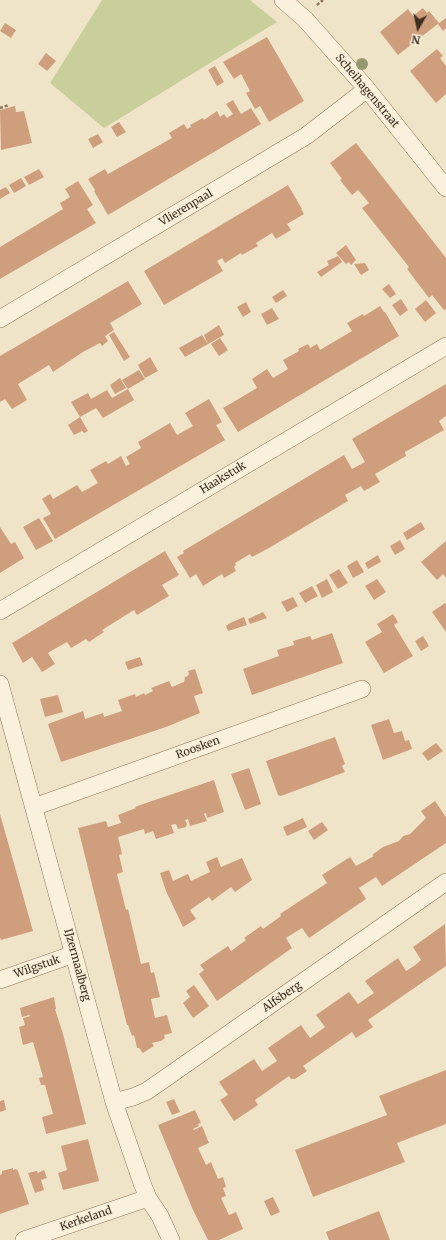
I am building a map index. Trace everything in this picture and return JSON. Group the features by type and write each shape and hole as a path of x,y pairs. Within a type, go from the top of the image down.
{"street":[{"name":"Scheihagenstraat","path":"283,0 305,19 367,89 446,188"},
{"name":"Vlierenpaal","path":"0,319 306,136 367,89"},
{"name":"Haakstuk","path":"0,611 446,346"},
{"name":"IJzermaalberg","path":"0,684 4,719 34,807 114,1102 148,1198 160,1216 171,1240"},
{"name":"Roosken","path":"34,807 362,689"},
{"name":"Alfsberg","path":"114,1102 133,1097 147,1091 446,882"},
{"name":"Wilgstuk","path":"0,980 74,954"},
{"name":"Kerkeland","path":"24,1240 148,1198"}],"path":[{"path":"0,108 9,105"}],"green space":[{"path":"102,0 250,0 277,22 104,128 50,83"}],"building":[{"path":"423,8 427,13 429,11 439,23 398,55 380,32 408,9 413,16"},
{"path":"446,18 446,28 443,31 438,24"},
{"path":"5,23 16,30 11,38 0,31"},
{"path":"267,37 304,101 269,122 260,106 255,109 246,93 250,91 241,74 234,79 223,62"},
{"path":"437,49 443,56 440,58 446,66 446,94 436,103 410,71"},
{"path":"46,53 56,61 47,71 38,64"},
{"path":"215,66 224,82 217,86 208,70"},
{"path":"233,100 241,114 251,108 261,124 108,215 88,179 105,169 108,174 172,138 169,133 184,124 187,129 191,127 190,125 203,118 204,120 217,111 220,117 224,114 227,118 233,114 226,104"},
{"path":"15,106 16,112 24,111 32,143 1,150 0,110"},
{"path":"119,122 126,132 117,137 111,127"},
{"path":"98,134 103,142 93,148 88,139"},
{"path":"356,143 446,258 446,309 444,310 432,295 429,298 407,269 409,267 362,208 369,203 358,190 352,195 340,180 342,179 330,163"},
{"path":"39,169 44,177 29,185 24,177"},
{"path":"21,178 26,186 14,193 9,185"},
{"path":"78,181 93,205 87,209 96,223 0,279 0,247 63,209 60,203 70,197 65,189"},
{"path":"288,185 304,214 287,224 291,230 276,239 272,233 256,243 258,246 242,255 241,253 225,263 222,258 217,261 223,271 164,305 144,271"},
{"path":"6,187 10,193 0,199 0,190"},
{"path":"346,245 356,260 351,265 349,262 346,264 336,253"},
{"path":"338,256 342,262 321,277 317,272 329,265 327,261"},
{"path":"365,263 369,270 361,275 354,264"},
{"path":"128,281 142,304 110,323 114,330 105,336 108,341 102,346 100,343 83,352 53,372 49,365 18,384 27,400 12,409 5,399 0,402 0,356"},
{"path":"389,284 396,294 390,298 382,289"},
{"path":"283,290 287,296 276,303 272,297"},
{"path":"401,299 408,310 400,316 392,305"},
{"path":"426,300 436,313 425,322 415,309"},
{"path":"246,302 251,312 243,317 237,307"},
{"path":"380,306 399,336 238,432 223,408 257,388 252,379 267,369 273,378 288,369 283,360 299,351 298,349 308,344 310,348 317,344 320,350 352,331 347,323 363,314 364,316"},
{"path":"272,308 279,319 267,325 261,314"},
{"path":"219,325 224,335 208,344 204,335"},
{"path":"114,332 130,357 124,361 109,335"},
{"path":"202,335 208,344 185,357 179,348"},
{"path":"220,338 228,350 219,356 211,344"},
{"path":"150,357 158,371 145,378 138,365"},
{"path":"139,370 145,379 128,389 122,380"},
{"path":"120,378 126,388 115,394 110,385"},
{"path":"446,384 446,416 439,421 444,430 405,452 406,456 375,474 380,482 364,491 361,486 345,495 348,501 269,548 252,557 250,554 235,563 236,565 234,567 236,571 224,578 222,574 203,586 196,574 190,578 177,557 184,553 183,551 344,455 352,469 365,462 352,439"},
{"path":"128,389 134,400 103,418 96,408 80,417 71,402 88,393 91,399 107,390 112,398"},
{"path":"209,399 222,422 216,425 225,440 55,539 43,518 51,514 42,499 50,494 53,499 77,485 82,492 98,483 90,470 106,461 108,464 121,456 126,466 130,464 126,457 141,448 138,442 170,423 177,435 193,426 185,413"},
{"path":"80,417 88,431 84,433 82,431 74,435 68,425"},
{"path":"39,518 53,541 36,550 23,527"},
{"path":"421,522 425,529 407,540 403,533"},
{"path":"0,527 11,544 15,542 24,558 0,573"},
{"path":"400,540 405,549 395,555 390,546"},
{"path":"446,541 446,578 443,574 437,580 421,562"},
{"path":"165,551 179,575 162,585 169,596 137,615 134,610 102,630 104,632 89,642 86,639 71,648 67,642 51,651 48,653 55,664 42,672 32,657 23,663 12,643"},
{"path":"378,555 381,562 368,569 365,563"},
{"path":"357,560 364,572 353,578 347,566"},
{"path":"339,569 348,583 338,589 329,575"},
{"path":"327,579 333,592 322,598 316,585"},
{"path":"377,579 386,592 374,600 365,586"},
{"path":"312,586 318,596 305,603 299,593"},
{"path":"293,597 298,606 287,612 281,602"},
{"path":"445,603 446,604 446,632 432,612"},
{"path":"263,612 267,618 250,624 248,619"},
{"path":"393,614 398,622 394,625 413,656 384,673 365,642 382,632 377,624"},
{"path":"244,617 247,625 228,631 226,626"},
{"path":"332,633 343,663 252,695 243,669 279,656 277,650 294,645 293,641 310,636 312,640"},
{"path":"423,636 429,646 421,651 415,641"},
{"path":"140,657 143,665 128,670 125,662"},
{"path":"195,669 203,693 194,696 200,713 166,727 61,762 48,724 83,711 85,719 103,713 104,717 122,711 118,700 135,694 136,697 144,693 145,695 153,691 151,688 169,681 172,687 184,682 185,677 189,674 188,671"},
{"path":"58,695 63,712 45,717 40,699"},
{"path":"389,719 394,733 402,731 405,741 409,740 412,749 383,760 371,725"},
{"path":"335,737 345,764 342,766 345,772 281,796 278,795 266,761"},
{"path":"436,743 443,751 428,761 422,753"},
{"path":"249,768 261,804 245,810 231,774"},
{"path":"214,780 224,812 207,818 206,813 204,814 207,821 190,826 188,819 185,820 187,824 186,827 178,829 176,824 171,825 174,833 156,839 153,831 145,834 144,829 118,837 122,854 119,855 123,872 117,874 126,910 128,909 141,964 149,962 151,973 154,972 160,997 151,999 155,1018 167,1015 172,1033 164,1035 165,1038 161,1041 152,1043 154,1046 143,1053 139,1048 137,1048 134,1035 132,1036 127,1025 78,828 106,821 108,827 121,823 118,815 136,808 135,807"},
{"path":"435,801 446,817 446,843 382,886 376,877 359,888 366,899 309,938 302,928 286,938 292,948 217,1001 199,974 204,970 200,965 228,946 231,951 246,940 244,938 261,926 263,929 281,916 280,914 327,883 322,875 350,857 356,866 374,856 372,855 383,847 399,841 403,836 410,834 426,818 421,811"},
{"path":"0,814 33,931 1,940 0,938"},
{"path":"303,818 307,827 287,836 283,827"},
{"path":"322,822 328,830 314,840 308,831"},
{"path":"217,857 221,867 242,858 252,880 235,892 231,887 212,901 209,897 190,910 196,919 183,927 166,891 160,873 169,870 173,881 188,874 191,881 210,872 206,862"},
{"path":"445,924 446,966 368,1020 373,1027 356,1038 352,1032 303,1066 307,1071 295,1079 291,1079 289,1076 255,1100 258,1105 234,1121 220,1100 228,1095 219,1082 254,1059 262,1071 277,1061 268,1048 301,1025 310,1038 325,1027 316,1015 349,992 358,1004 374,993 365,981 398,958 406,971 414,966 421,960 413,947"},
{"path":"194,985 209,1006 193,1018 183,1003 190,997 186,991"},
{"path":"54,997 55,1009 63,1034 86,1124 46,1134 42,1117 53,1114 45,1085 41,1085 39,1078 43,1077 33,1042 23,1045 19,1027 25,1025 23,1018 30,1016 22,1017 20,1008"},
{"path":"446,1070 446,1124 397,1143 405,1162 313,1197 295,1150 387,1115 379,1096"},
{"path":"174,1099 180,1112 172,1115 166,1102"},
{"path":"4,1100 6,1110 0,1112 0,1101"},
{"path":"195,1110 201,1123 193,1129 194,1130 202,1126 209,1143 198,1148 206,1165 211,1162 218,1179 223,1177 226,1187 223,1188 226,1196 221,1198 229,1215 236,1212 243,1229 219,1240 208,1240 193,1210 158,1125"},
{"path":"88,1139 99,1181 63,1190 58,1173 67,1170 61,1146"},
{"path":"13,1168 13,1170 16,1169 18,1171 29,1204 0,1214 0,1175 2,1174 2,1171"},
{"path":"44,1170 47,1178 41,1180 44,1190 35,1193 28,1173 37,1171 38,1173"},
{"path":"273,1197 280,1212 271,1216 264,1201"},
{"path":"379,1211 390,1240 329,1240 326,1232"}]}
